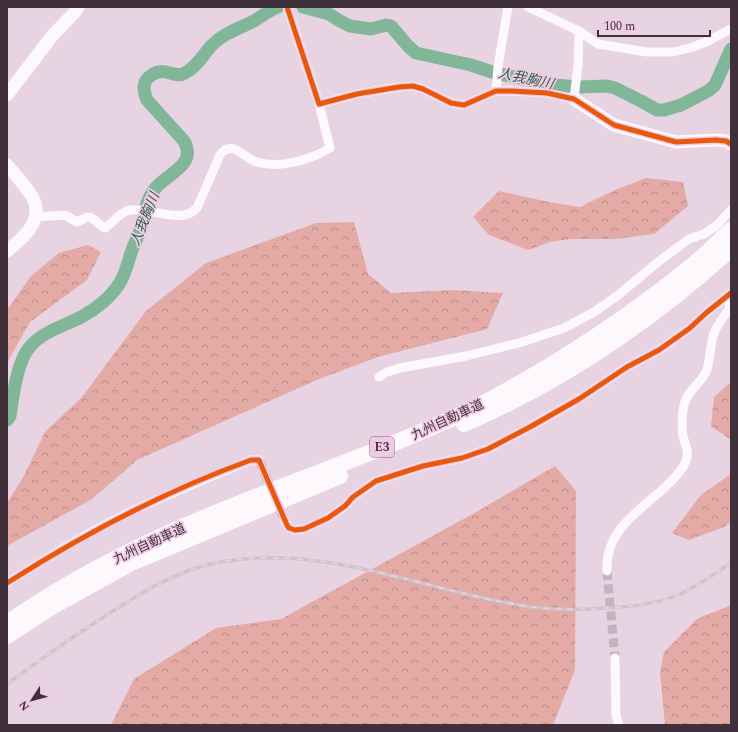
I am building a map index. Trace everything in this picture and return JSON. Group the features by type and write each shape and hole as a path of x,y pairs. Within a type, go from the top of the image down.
{"highway":[{"name":"九州自動車道","path":"7,622 44,598 126,553 212,514 403,439 456,416 532,377 602,334 651,299 696,262 731,230"},
{"name":"九州自動車道","path":"7,636 50,608 131,563 305,490 411,448 474,420 538,388 608,345 658,310 703,274 731,249"}],"main road":[{"path":"7,95 74,9"},
{"path":"574,98 614,125 676,142 716,140 726,141 731,144"},
{"path":"7,165 34,200 36,217 33,226 7,251"}],"street":[{"path":"36,217 66,215 77,222 86,217 90,217 105,228 123,213 131,210 181,216 191,213 197,208 223,151 232,148 258,162 275,165 318,155 330,148 319,104 287,7"},
{"path":"496,91 498,68 508,7"},
{"path":"528,7 579,31 598,44 648,52 673,52 700,45 731,29"},
{"path":"319,104 357,94 413,86 423,89 451,104 464,105 496,91 547,93 574,98 578,65 579,31"},
{"path":"379,377 387,372 400,368 466,356 519,343 564,328 594,312 617,296 658,262 689,239 704,234 716,226 731,210"},
{"path":"284,519 289,528 295,530 304,529 328,518 345,506 353,497 376,481 423,466 462,458 488,449 573,402 627,367 659,350 690,328 730,294"},
{"path":"607,571 606,561 608,552 621,528 628,519 674,477 688,457 685,438 682,431 684,405 694,386 706,372 713,336 719,323 730,308 730,294"},
{"path":"7,583 75,541 122,516 166,495 251,460 259,460"},
{"path":"615,658 616,716 619,725"}],"green space":[{"path":"646,178 683,182 688,206 654,234 615,239 571,239 550,242 528,250 489,235 473,217 499,191 580,207 615,190"},
{"path":"354,222 368,274 391,293 454,290 503,293 487,329 378,357 319,379 137,460 92,499 7,546 7,503 24,476 45,432 82,397 146,311 206,263 316,223"},
{"path":"88,245 101,252 87,280 30,322 7,363 7,310 31,276 59,253"},
{"path":"731,382 731,440 711,426 714,397"},
{"path":"555,466 576,491 575,670 553,725 111,725 134,679 216,628 281,619 478,511"},
{"path":"731,474 731,522 724,527 689,540 672,533 701,495"},
{"path":"731,605 731,725 665,725 660,672 664,652 697,619"}],"waterway":[{"name":"人我胸川","path":"7,420 10,416 19,368 25,354 36,340 43,335 88,313 112,294 125,272 151,194 159,184 184,163 187,157 187,150 184,141 147,100 144,89 146,80 153,74 159,72 177,75 185,73 193,68 212,45 222,37 278,7"},
{"name":"人我胸川","path":"303,7 329,14 350,26 371,29 386,25 391,26 416,53 471,65 495,73 553,85 580,87 607,86 615,88 657,110 664,110 681,105 708,91 715,85 731,49"}],"tunnel":[{"path":"259,460 284,519"},
{"path":"607,571 615,658"}],"railway":[{"path":"7,684 76,635 139,595 166,580 195,568 210,564 251,558 292,558 332,563 372,571 452,591 532,607 550,609 587,609 623,607 661,601 692,588 731,563"}],"cycle path":[{"path":"287,7 319,104 357,94 413,86 423,89 451,103 464,105 496,91 547,93 574,99 614,125 676,142 716,140 726,141 731,144"},
{"path":"7,583 66,547 126,515 187,485 251,460 259,460 289,528 295,530 304,529 328,518 345,506 353,497 376,481 423,466 462,458 488,449 530,427 579,399 627,367 659,350 690,328 731,293"}]}
